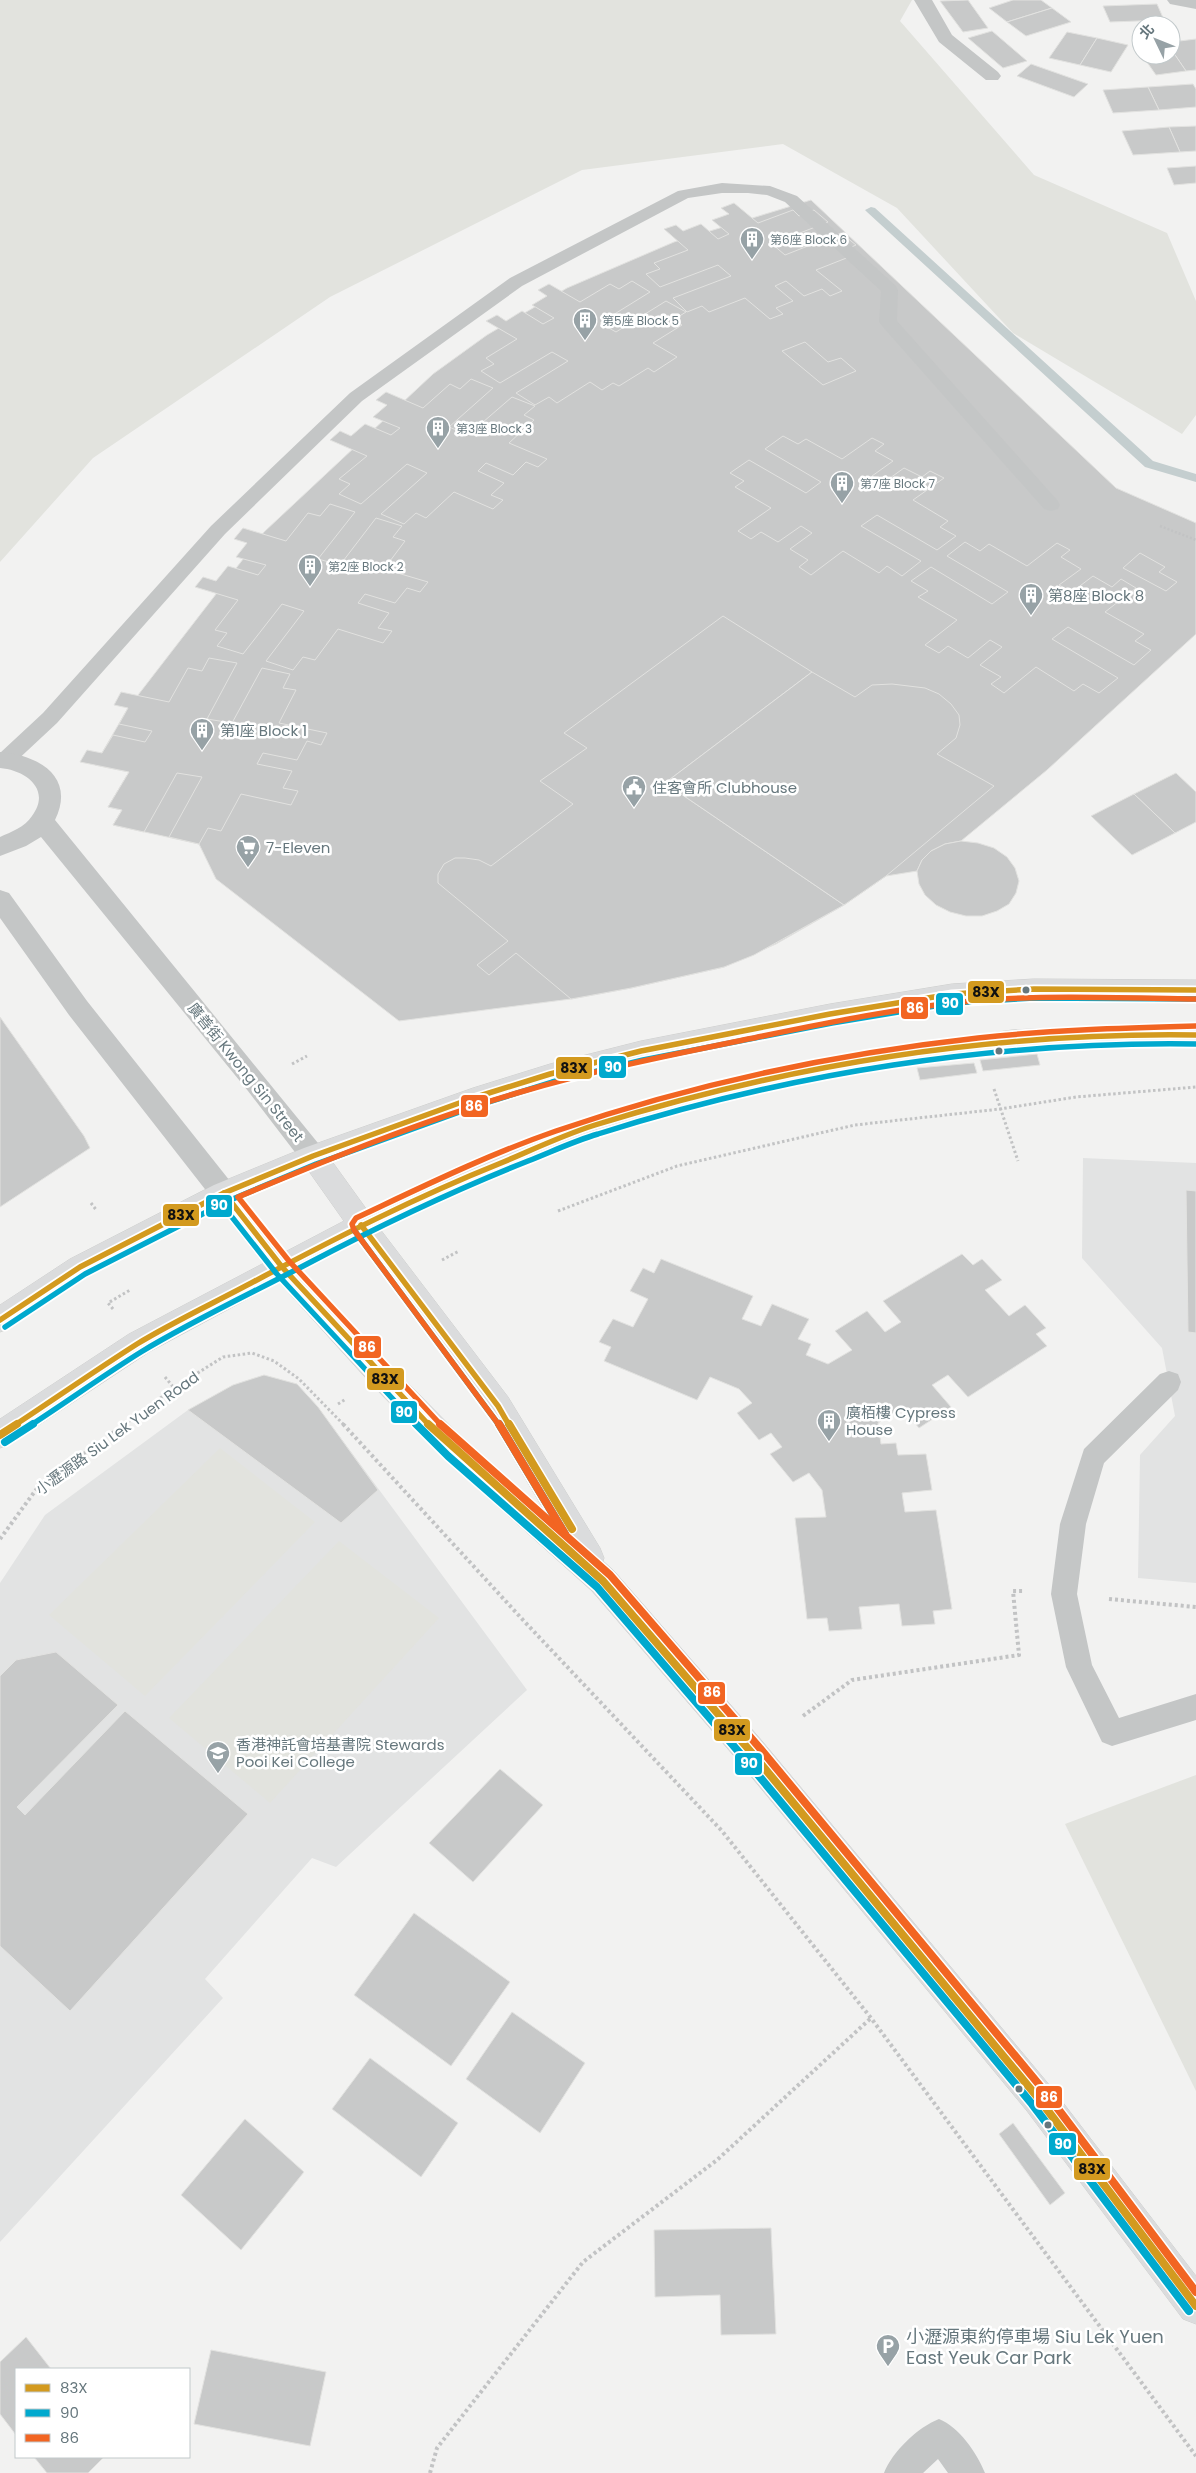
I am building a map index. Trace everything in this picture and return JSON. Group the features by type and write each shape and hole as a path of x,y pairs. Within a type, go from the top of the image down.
{"street":[{"path":"923,0 945,38 992,76"},
{"path":"1176,0 1196,4"},
{"path":"0,847 16,841 42,821 49,808 51,794 46,782 36,771 22,764 2,760"},
{"name":"廣善街 Kwong Sin Street","path":"42,821 257,1084 498,1406 603,1581"},
{"name":"廣善街 Kwong Sin Street","path":"0,899 78,1008 282,1267 384,1378 454,1449 603,1581 751,1752 1039,2099 1196,2306"},
{"path":"0,1320 89,1262 224,1194 312,1156 473,1098 550,1074 642,1051 830,1014 952,994 1034,989 1196,990"},
{"path":"0,1435 139,1343 361,1225 450,1183 593,1126 723,1090 832,1068 955,1047 1012,1040 1137,1034 1196,1035"}],"lane":[{"path":"2,760 50,718 218,530 356,397 516,282 684,194 722,188 748,188 770,191 791,199 890,290 888,322 1051,505"},
{"path":"1170,1382 1093,1457 1073,1524 1064,1594 1079,1667 1112,1733 1196,1708"},
{"path":"900,2473 939,2434 969,2473"}],"path":[{"path":"1160,526 1196,540"},
{"path":"290,1066 307,1056"},
{"path":"558,1211 677,1166 855,1124 1000,1109 1076,1097 1196,1087"},
{"path":"994,1089 1018,1161"},
{"path":"91,1203 98,1212"},
{"name":"小瀝源路 Siu Lek Yuen Road","path":"0,1539 38,1488 174,1388 223,1357 252,1353 274,1361 299,1379 352,1433 523,1620 722,1831 871,2018"},
{"path":"803,1716 852,1680 1019,1656 1012,1590 1196,1607"},
{"path":"430,2473 437,2448 582,2262 717,2160 871,2018 1196,2456"}],"shaded area":[{"path":"0,0 912,0 900,21 1034,175 1167,233 1196,301 1196,415 1182,434 1013,333 897,208 783,144 582,170 330,297 93,458 0,562"},
{"path":"1083,1158 1196,1163 1196,1583 1138,1578 1140,1455 1175,1416 1162,1348 1082,1258"},
{"name":"香港神託會培基書院 Stewards Pooi Kei College","path":"264,1375 297,1384 318,1407 527,1690 336,1867 312,1858 205,1979 223,1998 0,2242 0,1583 45,1515 188,1410 233,1385"},
{"path":"220,1448 315,1522 145,1696 49,1615"},
{"path":"339,1541 439,1618 270,1803 169,1718"},
{"path":"1196,1775 1196,2091 1065,1824"}],"building":[{"path":"968,0 988,28 963,32 940,1"},
{"path":"1013,0 1041,0 1052,8 1007,22 989,8"},
{"path":"1157,4 1162,15 1131,15 1131,21 1110,22 1103,6"},
{"path":"1052,8 1071,22 1026,36 1007,22"},
{"path":"992,31 1027,61 1003,68 968,38"},
{"path":"1067,32 1097,38 1080,65 1049,58"},
{"path":"1097,38 1128,45 1111,72 1080,65"},
{"path":"1196,39 1196,70 1186,71 1181,64 1181,41"},
{"path":"1031,64 1088,84 1074,97 1017,76"},
{"path":"1181,64 1186,71 1156,75 1149,65"},
{"path":"1193,84 1196,89 1196,107 1159,110 1148,87"},
{"path":"1148,87 1159,110 1113,113 1103,90"},
{"path":"1196,126 1196,151 1180,152 1169,127"},
{"path":"1169,127 1180,152 1133,155 1122,131"},
{"path":"1196,166 1196,183 1174,185 1167,168"},
{"path":"811,200 1116,488 1196,523 1196,634 1047,770 961,841 945,844 931,851 922,860 917,871 886,876 844,905 776,944 724,967 631,988 571,999 399,1021 216,879 199,844 113,825 122,810 108,807 129,772 95,765 128,708 264,532 433,374 487,335 567,288 674,242"},
{"name":"第6座 Block 6","path":"734,203 758,223 793,210 799,216 814,210 828,222 772,244 785,255 841,233 856,245 842,251 849,257 816,270 842,291 830,296 822,289 804,296 786,281 775,286 793,301 776,308 783,314 770,319 745,298 709,312 702,306 687,312 673,298 731,276 718,265 660,287 646,274 660,269 654,263 688,250 664,229 676,225 683,231 701,224 718,239 729,234 712,220 729,214 721,208"},
{"name":"第5座 Block 5","path":"632,281 650,292 600,323 616,332 666,301 686,312 673,320 682,325 653,343 677,357 654,372 648,368 619,386 613,383 602,390 590,382 557,403 549,397 535,405 516,393 568,361 552,352 500,383 481,371 494,364 486,358 517,339 486,321 497,315 506,321 522,311 543,324 554,318 532,305 547,296 538,290 549,284 580,302 610,284 619,289"},
{"path":"805,342 828,362 841,358 856,371 823,385 782,351"},
{"name":"第3座 Block 3","path":"471,379 493,388 449,427 468,435 512,397 535,406 524,415 534,420 509,443 547,459 538,467 526,462 513,475 486,463 478,471 504,483 491,495 503,500 493,509 454,492 426,518 416,513 404,524 381,514 427,473 407,464 361,504 339,494 350,484 339,479 367,456 330,440 340,431 351,436 365,424 391,435 400,428 373,417 387,405 376,400 386,392 423,408 450,384 460,389"},
{"name":"第7座 Block 7","path":"783,436 798,444 806,439 842,459 872,438 884,444 875,451 893,461 872,476 883,483 904,468 922,477 930,471 944,478 913,500 948,521 940,527 956,536 937,550 877,515 861,526 921,561 902,576 887,566 879,573 843,551 811,575 799,567 808,560 790,549 812,533 801,526 778,542 761,532 751,539 738,531 771,508 735,487 744,481 730,473 749,460 806,493 821,482 765,449"},
{"name":"第2座 Block 2","path":"330,504 355,512 318,559 340,565 376,518 402,526 393,537 405,541 384,569 428,582 420,592 407,588 395,603 365,594 358,603 389,613 378,628 392,631 383,643 338,629 315,660 303,657 293,670 266,661 304,611 282,604 243,654 217,646 227,633 215,630 238,600 195,587 203,577 216,581 228,566 258,575 266,565 236,557 247,543 234,539 243,528 286,541 308,513 320,516"},
{"name":"第8座 Block 8","path":"965,542 980,551 989,544 1027,566 1057,543 1070,550 1061,557 1081,569 1059,585 1072,592 1093,576 1112,587 1121,579 1136,588 1105,612 1144,634 1135,641 1151,650 1134,665 1068,627 1052,639 1118,678 1099,693 1083,684 1074,691 1036,667 1004,693 991,684 1001,677 980,665 1002,647 990,640 968,658 948,646 939,653 925,645 957,620 918,597 928,591 911,581 931,567 992,604 1008,592 947,556"},
{"path":"1140,553 1165,567 1159,572 1177,582 1166,591 1123,568"},
{"name":"住客會所 Clubhouse","path":"723,616 812,672 665,783 844,905 754,955 724,967 631,988 571,999 516,953 489,975 477,965 508,941 438,883 438,874 444,864 455,858 465,858 479,860 491,866 573,804 540,781 587,748 564,733"},
{"name":"第1座 Block 1","path":"209,658 237,663 207,719 232,723 262,668 290,674 283,688 296,690 279,723 327,733 321,745 307,741 297,760 263,753 257,764 292,771 283,788 298,791 291,805 241,794 221,831 208,828 199,844 169,837 202,777 177,773 144,832 113,825 122,810 108,807 129,772 80,762 87,750 102,753 113,735 145,742 152,731 119,724 128,708 114,705 121,692 169,702 188,668 202,671"},
{"name":"住客會所 Clubhouse","path":"812,672 855,697 872,685 892,684 925,688 939,694 951,704 959,715 960,725 956,738 937,754 994,786 886,876 844,905 665,783"},
{"path":"1176,773 1196,792 1196,822 1175,833 1134,794"},
{"path":"1134,794 1175,833 1132,855 1091,816"},
{"path":"961,841 978,843 994,848 1007,857 1015,868 1019,881 1016,893 1009,904 997,911 982,916 966,916 950,912 936,905 925,895 919,884 917,871 922,860 931,851 945,844"},
{"path":"0,1017 84,1136 90,1148 0,1207"},
{"path":"1037,1054 1040,1065 983,1071 980,1060"},
{"path":"974,1063 977,1073 920,1080 917,1068"},
{"path":"1186,1190 1196,1191 1196,1333 1188,1332"},
{"name":"廣栢樓 Cypress House","path":"962,1254 973,1265 982,1259 1002,1280 985,1290 1009,1316 1025,1305 1046,1328 1036,1334 1047,1346 968,1397 948,1375 932,1385 951,1407 919,1428 902,1407 878,1423 881,1444 896,1443 898,1455 926,1454 932,1490 902,1493 905,1512 936,1510 952,1609 933,1611 935,1624 902,1626 899,1604 859,1607 862,1629 829,1631 827,1618 807,1619 795,1518 826,1517 822,1490 809,1473 793,1482 770,1454 782,1447 771,1433 759,1440 737,1413 752,1403 739,1389 710,1377 697,1400 604,1361 611,1347 599,1342 613,1319 633,1327 648,1299 630,1291 643,1268 654,1273 661,1259 753,1296 742,1319 761,1326 772,1304 809,1319 798,1339 811,1344 806,1355 828,1364 852,1350 835,1331 867,1311 885,1332 901,1322 883,1301"},
{"path":"264,1375 297,1384 318,1407 378,1490 341,1523 188,1410 233,1385"},
{"path":"56,1652 118,1705 17,1807 25,1815 125,1711 248,1814 70,2011 0,1946 0,1676 16,1660"},
{"path":"500,1769 543,1805 473,1882 429,1843"},
{"path":"414,1913 510,1982 451,2066 354,1995"},
{"path":"512,2012 585,2063 540,2133 466,2079"},
{"path":"370,2058 458,2123 421,2177 332,2109"},
{"path":"245,2119 304,2172 241,2250 181,2195"},
{"path":"1013,2123 1065,2193 1050,2205 999,2134"},
{"path":"771,2228 776,2334 721,2335 720,2295 655,2297 654,2230"},
{"path":"26,2337 50,2368 15,2368 15,2434 0,2414 0,2362"},
{"path":"211,2350 326,2372 310,2446 194,2424"},
{"path":"35,2458 103,2458 88,2473 47,2473"}],"waterway":[{"path":"871,210 1149,464 1196,478"}],"transit line":[{"name":"83X","path":"0,1320 80,1267 224,1193 313,1156 473,1098 550,1074 641,1051 830,1014 952,994 1034,989 1196,990"},
{"name":"86","path":"1196,999 1105,997 1013,998 953,1003 865,1016 693,1050 582,1075 474,1106 355,1149 238,1197 289,1261 417,1401 460,1443 610,1575 758,1746 1046,2093 1196,2292"},
{"name":"90","path":"5,1327 85,1274 228,1201 316,1164 476,1106 552,1082 643,1060 832,1023 953,1003 1034,998 1196,999"},
{"name":"86","path":"565,1534 491,1411 354,1230 352,1224 356,1218 454,1171 555,1131 659,1098 764,1072 871,1052 979,1037 1087,1029 1196,1026"},
{"name":"83X","path":"0,1435 139,1343 361,1225 450,1183 593,1126 723,1090 831,1067 955,1047 1012,1040 1137,1034 1196,1035"},
{"name":"90","path":"5,1442 143,1351 365,1233 453,1191 596,1134 725,1099 833,1076 956,1056 1013,1049 1137,1043 1196,1044"},
{"name":"83X","path":"224,1193 282,1267 411,1407 454,1449 603,1581 751,1752 1039,2099 1196,2306"},
{"name":"90","path":"217,1198 276,1273 405,1413 448,1456 597,1587 744,1758 1032,2104 1189,2311"},
{"name":"83X","path":"361,1225 498,1406 572,1529"},
{"name":"90","path":"354,1230 491,1411 565,1534"}],"place":[{"name":"第6座 Block 6","path":"752,260"},
{"name":"第5座 Block 5","path":"585,341"},
{"name":"第3座 Block 3","path":"438,449"},
{"name":"第7座 Block 7","path":"842,504"},
{"name":"第2座 Block 2","path":"310,587"},
{"name":"第8座 Block 8","path":"1031,616"},
{"name":"第1座 Block 1","path":"202,751"},
{"name":"住客會所 Clubhouse","path":"634,808"},
{"name":"7-Eleven","path":"248,868"},
{"name":"廣栢樓 Cypress House","path":"829,1442"},
{"name":"香港神託會培基書院 Stewards Pooi Kei College","path":"218,1774"},
{"name":"小瀝源東約停車場 Siu Lek Yuen East Yeuk Car Park","path":"888,2367"}]}
